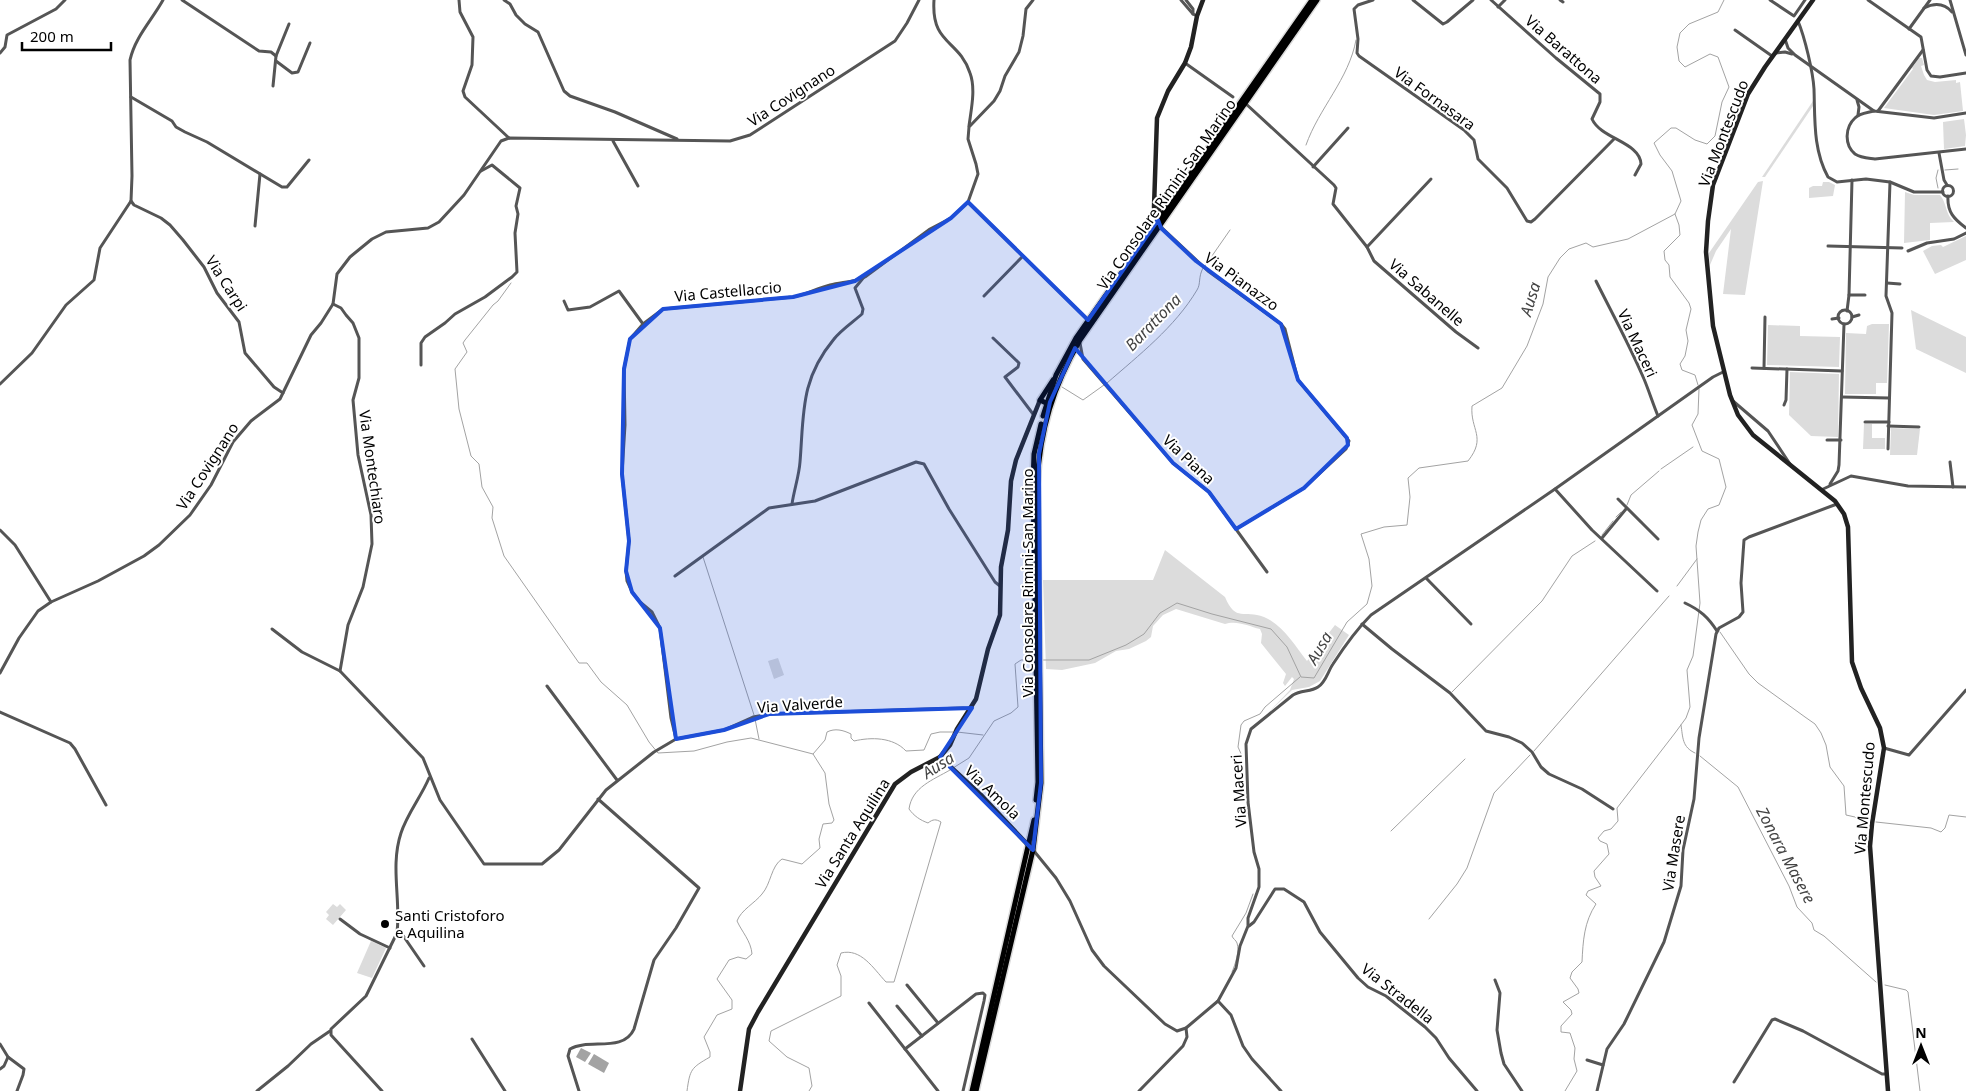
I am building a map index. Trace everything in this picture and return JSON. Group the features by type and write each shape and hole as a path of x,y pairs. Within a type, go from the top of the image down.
{"main road":[{"name":"Via Consolare Rimini-San Marino","path":"1037,654 1036,484 1038,454 1050,402 1063,370 1080,340 1159,223 1171,202 1312,0"},
{"name":"Via Consolare Rimini-San Marino","path":"976,1091 1031,848 1041,782 1033,483 1034,454 1043,401 1076,338 1088,320 1317,0"},
{"name":"Via Consolare Rimini-San Marino","path":"972,1091 1031,848"}],"street":[{"path":"0,52 5,47 7,35 56,9 65,0"},
{"path":"0,384 32,353 66,305 94,280 100,248 124,208 131,201 130,68 132,49 163,0"},
{"path":"182,0 259,51 271,52 276,56"},
{"path":"459,0 460,12 474,37 472,65 463,91 465,97 509,138"},
{"path":"504,0 510,4 516,15 525,24 538,32 564,91 570,96 615,112 680,141"},
{"name":"Via Covignano","path":"0,673 33,615 51,602 128,566 159,545 190,515 211,486 233,442 250,421 274,404 283,393 311,335 333,304 337,274 350,257 372,239 386,232 428,228 439,222 464,196 501,141 509,138 613,141 730,141 750,135 895,41 919,0"},
{"name":"Via Castellaccio","path":"676,739 671,718 660,628 652,612 640,602 632,592 627,581 629,541 622,474 625,425 624,369 630,339 643,324 662,309 793,297 834,284 855,281 865,277 930,228 951,218 968,202 978,174 968,139 972,103 970,73 965,62 936,28 933,14 934,0"},
{"path":"969,127 994,101 1000,91 1019,52 1026,9 1033,0"},
{"path":"1182,0 1195,15"},
{"path":"1186,0 1195,15"},
{"path":"1159,223 1155,216 1157,118 1168,91 1191,47 1195,15 1202,0"},
{"name":"Via Fornasara","path":"1373,0 1354,9 1358,56 1464,130 1474,140 1478,159 1507,188 1527,221 1531,222 1535,219 1614,139"},
{"path":"1413,0 1443,24 1473,0"},
{"name":"Via Barattona","path":"1491,0 1600,94 1600,102 1592,119 1594,124 1614,139 1627,144 1639,154 1642,164 1635,176"},
{"path":"1498,7 1505,0"},
{"path":"1770,0 1794,16 1805,0"},
{"name":"Via Montescudo","path":"1813,0 1773,54 1748,94 1713,185 1706,252 1713,326 1723,372 1732,400 1742,422 1753,435 1837,504 1844,514 1848,527 1852,662 1861,688 1880,728 1884,748 1870,846 1888,1091"},
{"path":"1868,0 1921,37 1926,70 1931,76 1940,77 1966,74"},
{"path":"1909,28 1930,0"},
{"path":"1950,0 1966,55"},
{"path":"1924,8 1940,4 1953,12"},
{"path":"1798,21 1810,66 1814,90 1814,129 1825,172 1832,181 1842,182 1866,179 1890,182 1914,192 1943,192 1948,196"},
{"path":"273,86 276,56 289,24"},
{"path":"1735,30 1773,54 1786,52 1795,55"},
{"path":"1785,38 1787,47"},
{"path":"276,61 292,73 298,72 310,43"},
{"path":"1780,45 1787,47 1810,66 1876,111"},
{"path":"1780,45 1786,52"},
{"path":"1876,111 1922,50"},
{"name":"Via Consolare Rimini-San Marino","path":"1184,63 1233,97"},
{"path":"131,96 172,121 176,127 207,142 282,187 287,187 309,160"},
{"path":"1857,99 1859,107 1858,116"},
{"name":"Via Sabanelle","path":"1245,103 1334,185 1336,188 1333,204 1367,247 1374,261 1456,332 1478,348"},
{"path":"1966,114 1934,118 1876,111 1858,116 1851,123 1847,131 1847,140 1850,148 1863,158 1875,159 1966,149"},
{"path":"1313,167 1348,128"},
{"path":"613,141 638,186"},
{"path":"1939,153 1944,180 1947,186 1952,187 1954,190 1953,194 1948,196"},
{"path":"421,365 421,343 425,337 455,314 485,297 517,272 515,233 518,214 516,206 520,188 492,165 481,171"},
{"path":"255,226 260,174"},
{"path":"1367,247 1432,178"},
{"path":"1852,180 1848,311 1852,317"},
{"path":"1888,449 1892,313 1887,300 1890,182"},
{"path":"1943,192 1943,189 1947,186"},
{"path":"1155,194 1160,213 1159,223"},
{"path":"1948,196 1948,204 1952,216 1966,228"},
{"name":"Via Carpi","path":"131,201 134,205 161,218 170,225 204,267 217,293 239,322 245,353 274,387 283,393"},
{"path":"968,202 1088,320"},
{"path":"1157,202 1165,205 1171,202"},
{"name":"Via Pianazzo","path":"1159,223 1208,271 1281,324 1285,329 1298,380 1349,441 1346,449 1304,488 1236,529"},
{"path":"1908,251 1927,243 1954,239 1966,233"},
{"path":"1828,246 1902,248"},
{"path":"984,296 1023,256"},
{"path":"792,504 800,463 802,424 809,380 814,366 834,338 862,314 863,308 855,288 865,277"},
{"name":"Via Maceri","path":"1596,281 1633,356 1658,416"},
{"path":"1887,283 1900,284"},
{"path":"564,301 568,310 590,307 618,291 643,324"},
{"path":"1849,294 1865,295"},
{"name":"Via Montechiaro","path":"333,304 340,308 350,319 359,338 359,378 353,400 358,455 370,515 372,544 363,587 348,625 340,671"},
{"path":"1839,318 1840,313 1848,311"},
{"path":"1844,324 1849,323 1852,317 1859,315"},
{"path":"1764,368 1765,317"},
{"path":"1832,319 1839,318"},
{"path":"1830,484 1838,471 1840,440 1844,324 1839,318"},
{"path":"993,338 1019,364 1005,377 1033,414"},
{"name":"Via Piana","path":"1080,340 1083,358 1102,382 1173,463 1209,492 1267,572"},
{"path":"1752,368 1842,371"},
{"path":"1784,405 1786,400 1787,369"},
{"name":"Via Maceri","path":"1218,1001 1236,968 1240,946 1259,887 1260,878 1254,852 1248,802 1246,757 1248,736 1258,722 1293,695 1301,691 1318,688 1362,624 1371,615 1555,489 1696,388 1723,372"},
{"path":"1842,397 1890,398"},
{"name":"Via Montescudo","path":"1732,400 1768,431 1791,465"},
{"name":"Via Santa Aquilina","path":"740,1091 748,1029 895,784 911,772 940,757 971,709 980,686 988,650 999,624 1000,586 1008,530 1011,481 1016,460 1033,414 1043,401"},
{"path":"1865,422 1918,427"},
{"path":"1827,440 1840,440"},
{"path":"675,576 769,508 815,501 920,462 924,464 949,510 995,582 1000,586"},
{"path":"1950,462 1953,486"},
{"path":"1821,490 1830,484 1851,476 1900,485 1966,487"},
{"path":"1555,489 1592,530 1657,592"},
{"path":"1618,499 1658,539"},
{"path":"1685,603 1702,612 1717,631 1740,617 1742,612 1741,583 1744,540 1837,504"},
{"path":"1602,538 1626,509"},
{"path":"0,530 15,545 51,602"},
{"path":"1426,578 1471,624"},
{"path":"1362,624 1450,693 1486,731 1509,737 1522,743 1532,752 1541,767 1549,774 1582,789 1613,809"},
{"path":"257,1091 311,1044 330,1031 335,1024 366,996 397,931 397,850 401,832 429,778 422,758 340,671 302,652 272,629"},
{"name":"Via Masere","path":"1597,1091 1611,1042 1624,1024 1664,942 1681,886 1683,850 1694,799 1699,738 1717,631"},
{"path":"547,686 616,780"},
{"path":"1884,748 1909,755 1966,690"},
{"name":"Via Valverde","path":"429,778 440,800 484,864 542,864 559,850 598,799 616,780 654,752 676,739 724,730 758,716 954,708 971,709"},
{"path":"0,712 70,743 106,805"},
{"name":"Via Amola","path":"940,757 982,796 1031,848"},
{"path":"579,1091 568,1056 570,1049 584,1044 617,1043 629,1037 634,1029 654,960 699,889 598,799"},
{"path":"1031,848 1056,878 1070,901 1092,950 1104,966 1165,1024 1177,1031 1186,1028 1218,1001 1231,1015 1243,1046 1252,1059 1281,1091"},
{"name":"Via Stradella","path":"1248,926 1254,922 1275,889 1284,889 1300,898 1311,913 1324,937 1358,978 1368,987 1386,996 1436,1038 1448,1058 1477,1091"},
{"path":"340,919 360,934 390,948"},
{"path":"397,931 400,931 424,966"},
{"path":"1495,980 1501,998 1498,1030 1500,1053 1504,1064 1522,1091"},
{"path":"907,985 938,1022"},
{"path":"905,1049 976,994 981,993 985,995 963,1091"},
{"path":"868,1003 938,1091"},
{"path":"897,1006 922,1036"},
{"path":"1734,1082 1772,1020 1775,1019 1802,1031 1882,1074 1887,1074"},
{"path":"1139,1091 1183,1046 1187,1037 1186,1028"},
{"path":"330,1031 331,1035 382,1091"},
{"path":"472,1039 505,1091"},
{"path":"0,1044 8,1057 22,1068 24,1072 17,1091"},
{"path":"0,1069 4,1066 8,1057"},
{"path":"1587,1060 1603,1065"}],"highlighted area":[{"path":"968,202 1088,320 1158,220 1161,228 1196,261 1281,324 1298,380 1347,438 1348,445 1304,488 1236,529 1209,492 1173,463 1075,348 1050,402 1039,454 1041,783 1033,850 940,757 972,708 769,714 724,730 676,739 660,628 632,592 626,571 629,541 622,474 624,369 630,339 663,309 793,297 855,281 951,218"}],"shaded area":[{"path":"1919,58 1922,58 1924,65 1921,66 1927,80 1935,82 1956,80 1956,83 1960,82 1963,111 1934,115 1884,108"},
{"path":"1813,101 1813,106 1765,177 1762,177"},
{"path":"1964,119 1965,146 1944,149 1943,122"},
{"path":"1763,181 1745,295 1723,294 1731,229 1716,251 1710,265 1709,253 1758,182"},
{"path":"1823,182 1835,185 1833,196 1809,198 1809,188 1822,186"},
{"path":"1905,192 1914,195 1940,195 1949,216 1954,222 1930,223 1930,240 1904,243"},
{"path":"1966,236 1966,260 1935,274 1923,251 1932,246 1941,245 1943,247"},
{"path":"1911,310 1966,337 1966,373 1916,349"},
{"path":"1872,324 1889,324 1887,383 1876,383 1876,394 1845,394 1846,333 1866,334 1867,326"},
{"path":"1768,325 1800,326 1800,336 1840,337 1839,367 1767,365"},
{"path":"1790,372 1839,374 1838,437 1811,436 1789,415"},
{"path":"1864,424 1872,424 1872,438 1885,438 1885,449 1863,449"},
{"path":"1891,428 1920,429 1917,455 1890,455"},
{"path":"1165,550 1225,597 1229,605 1237,613 1264,617 1277,625 1307,661 1335,625 1349,635 1320,681 1309,687 1292,690 1267,714 1290,690 1294,679 1292,677 1285,686 1283,683 1286,674 1261,643 1262,634 1260,629 1238,623 1225,624 1176,609 1163,615 1153,626 1151,637 1129,649 1116,651 1095,663 1062,670 1046,669 1043,580 1153,580"},
{"path":"778,658 784,675 774,679 768,661"},
{"path":"773,704 773,711 760,712 760,705"},
{"path":"333,904 337,907 340,904 346,910 333,925 326,919 329,915 326,912"},
{"path":"371,941 386,948 372,978 357,973"},
{"path":"581,1048 591,1053 585,1062 576,1057"},
{"path":"594,1054 609,1063 604,1073 588,1064"}],"waterway":[{"name":"Ausa","path":"1042,660 1089,660 1126,645 1144,634 1160,613 1177,603 1271,629 1287,647 1301,677 1314,678 1347,622 1367,604 1372,586 1369,559 1361,534 1384,527 1407,525 1410,497 1408,478 1419,468 1468,461 1474,453 1477,439 1472,406 1502,388 1527,346 1543,304 1548,277 1560,258 1569,249 1586,243 1593,247 1628,239 1675,214 1681,201 1672,171 1654,143 1671,128 1676,128 1695,140 1707,144 1715,136 1722,102 1729,87 1718,57 1710,54 1685,67 1679,61 1677,47 1680,33 1689,24 1718,12 1724,0"},
{"name":"Barattona","path":"1306,145 1318,118 1341,81 1356,40"},
{"path":"1945,170 1958,169"},
{"path":"1938,170 1936,178 1938,188"},
{"name":"Zonara Masere","path":"1675,214 1680,235 1664,251 1665,260 1669,265 1670,277 1689,303 1691,309 1686,330 1688,341 1685,356 1680,364 1682,370 1695,375 1698,385"},
{"name":"Barattona","path":"1205,266 1230,230"},
{"name":"Barattona","path":"1107,383 1156,340 1178,316 1198,288 1203,268"},
{"path":"511,283 463,343 467,352 455,369 459,409 471,456 479,464 482,487 493,507 492,518 504,556 579,663 587,663 601,682 627,705 649,742 658,753 694,751 751,738 813,754"},
{"name":"Barattona","path":"1062,387 1083,400 1104,385"},
{"name":"Zonara Masere","path":"1565,1091 1577,1071 1574,1059 1575,1048 1570,1033 1561,1032 1561,1026 1572,1014 1571,1010 1563,1002 1579,993 1570,978 1572,972 1582,962 1587,925 1596,904 1586,895 1588,891 1601,886 1595,877 1594,871 1609,854 1607,844 1598,838 1604,831 1611,829 1618,821 1617,808 1686,718 1690,707 1687,670 1693,656 1700,603 1696,546 1698,532 1701,520 1708,509 1719,505 1726,487 1719,459 1702,451 1692,425 1698,414 1699,389"},
{"name":"Zonara Masere","path":"1661,469 1693,447"},
{"name":"Zonara Masere","path":"1627,505 1631,495 1659,471"},
{"name":"Zonara Masere","path":"1616,517 1621,512"},
{"name":"Zonara Masere","path":"1602,535 1613,521"},
{"name":"Zonara Masere","path":"1452,692 1542,601 1572,556 1595,541"},
{"path":"703,557 754,715"},
{"name":"Zonara Masere","path":"1677,586 1697,559"},
{"name":"Zonara Masere","path":"1534,751 1669,596"},
{"name":"Zonara Masere","path":"1720,632 1749,674 1758,683 1815,724 1826,745 1830,767 1844,786 1846,815 1855,817 1858,820 1867,821"},
{"name":"Ausa","path":"953,768 969,758 994,721 1011,713 1018,707 1015,664 1021,660 1035,660"},
{"path":"1242,756 1238,747 1241,725 1244,721 1260,714 1265,707 1300,677"},
{"path":"755,719 759,739"},
{"name":"Zonara Masere","path":"1681,725 1685,745 1695,753"},
{"path":"687,1091 692,1070 710,1057 704,1037 717,1015 732,1009 732,1000 717,979 729,960 738,957 746,959 752,954 748,941 737,921 739,917 765,890 778,862 782,859 802,864 820,848 819,839 823,824 832,823 834,820 829,804 825,773 813,754 825,740 827,732 845,731 851,734 851,738 854,741 881,739 895,743 906,751 924,750 931,734 953,732"},
{"path":"957,732 983,735"},
{"name":"Zonara Masere","path":"1429,919 1457,884 1467,868 1494,793 1530,755"},
{"name":"Zonara Masere","path":"1700,756 1738,787 1789,886 1797,907 1812,923 1814,930 1824,936 1876,982"},
{"name":"Zonara Masere","path":"1391,831 1465,759"},
{"name":"Ausa","path":"809,1091 812,1086 809,1068 787,1057 769,1041 771,1031 841,996 841,976 837,965 841,953 855,953 861,956 886,982 894,982 941,822 934,820 928,823 917,818 909,809 911,801 924,785 950,770"},
{"name":"Zonara Masere","path":"1876,822 1931,828 1941,832 1945,828 1949,815 1966,817"},
{"path":"1232,972 1238,950 1237,943 1232,936 1246,913 1253,894"},
{"name":"Zonara Masere","path":"1885,985 1908,992 1920,1091"}],"place":[{"name":"Santi Cristoforo e Aquilina","path":"385,924"}]}
